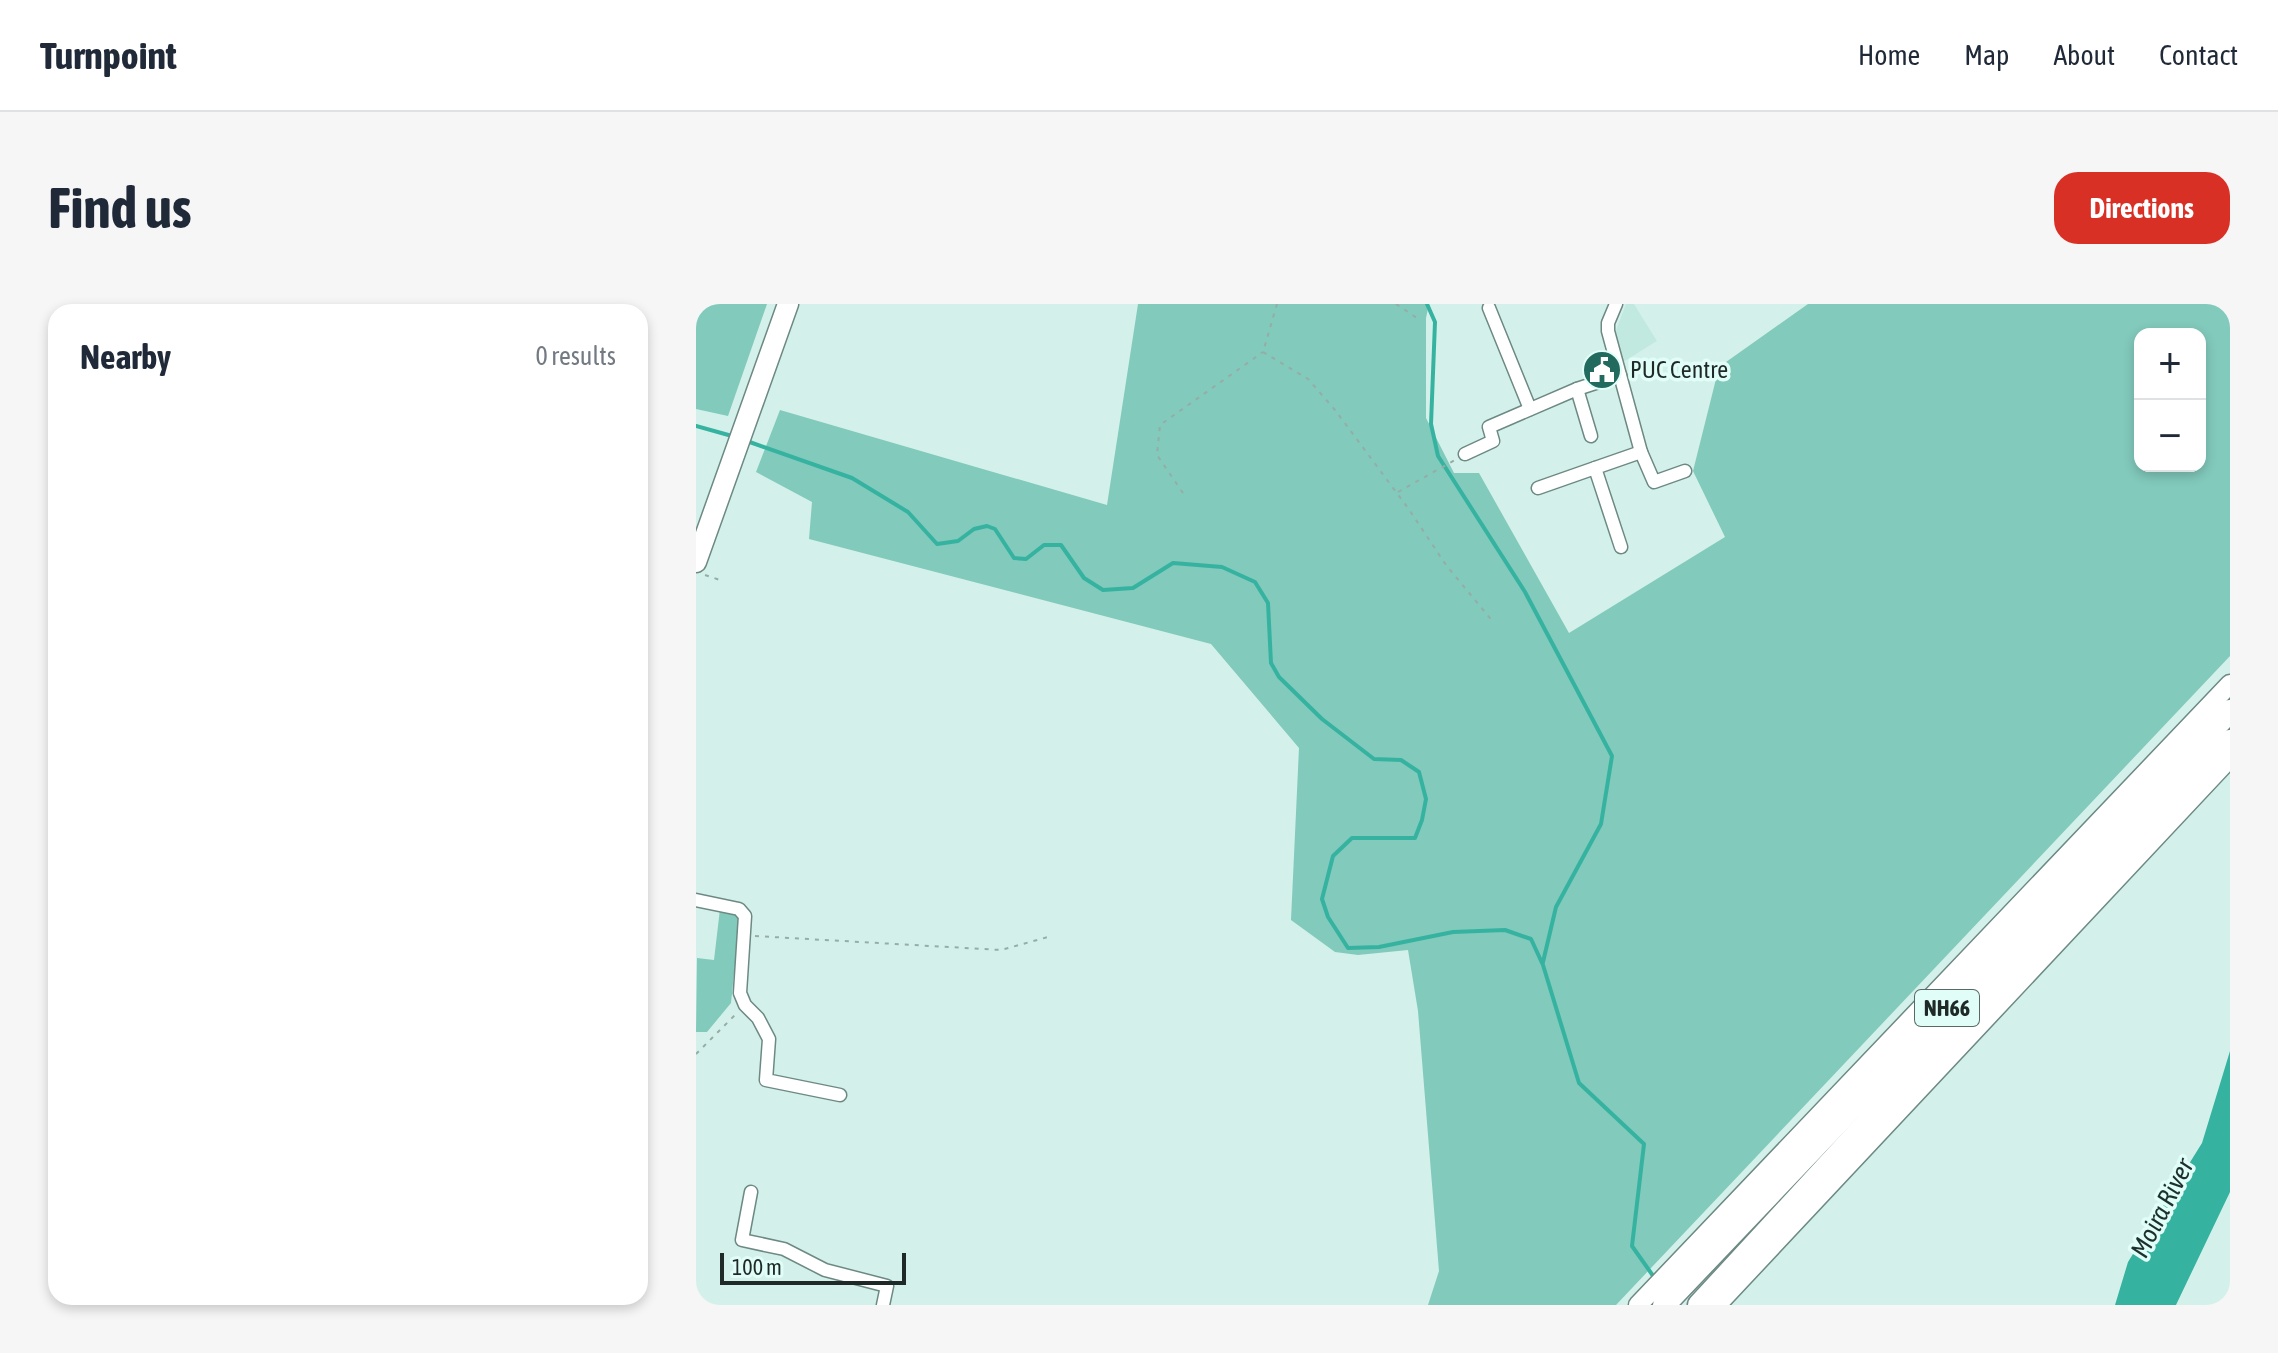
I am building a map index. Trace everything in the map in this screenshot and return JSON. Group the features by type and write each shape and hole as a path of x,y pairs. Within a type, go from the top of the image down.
{"highway":[{"name":"NH66","path":"1664,1305 2230,711"},
{"name":"NH66","path":"1699,1305 1925,1060 2230,741"}],"main road":[{"path":"696,562 788,304"},
{"path":"710,523 751,451 801,304"}],"street":[{"path":"1616,304 1608,331 1641,452 1654,482 1685,471"},
{"path":"1489,308 1530,409"},
{"path":"1465,454 1493,441 1489,427 1577,389 1620,375"},
{"path":"1577,389 1591,436"},
{"path":"1538,488 1641,452"},
{"path":"1595,468 1621,547"},
{"path":"1638,1305 2230,684"},
{"path":"1717,1305 2230,758"},
{"path":"696,900 739,909 745,916 740,993 769,1039 766,1080 840,1095"},
{"path":"751,1192 742,1240 784,1249 825,1270 887,1286 883,1305"}],"path":[{"path":"1183,493 1157,455 1160,425 1263,352 1277,304"},
{"path":"1396,304 1420,320"},
{"path":"1263,352 1308,379 1335,410 1446,565 1494,623"},
{"path":"1397,493 1465,454"},
{"path":"696,572 720,580"},
{"path":"745,936 1001,950 1048,937"},
{"path":"696,1054 745,1005"}],"shaded area":[{"path":"696,304 767,304 728,416 696,409"},
{"path":"1138,304 1429,304 1426,318 1426,418 1454,473 1479,473 1569,633 1725,537 1693,471 1719,367 1808,304 2230,304 2230,656 1616,1305 1428,1305 1439,1271 1418,1011 1408,950 1358,955 1335,952 1291,920 1299,748 1211,644 809,539 812,502 756,472 780,410 1107,505"},
{"path":"1626,304 1634,304 1657,341 1623,362 1615,333"},
{"path":"720,909 740,914 731,1003 707,1032 696,1032 697,958 714,960"}],"water":[{"name":"Moira River","path":"2230,1051 2230,1192 2176,1305 2115,1305 2128,1262 2202,1143"}],"waterway":[{"path":"1427,304 1435,322 1431,424 1438,456 1525,592 1612,756 1601,824 1556,907 1543,962"},
{"path":"696,426 732,436"},
{"path":"744,440 852,478 908,512 937,544 958,541 974,529 987,526 995,529 1014,558 1026,559 1044,545 1061,545 1084,578 1103,590 1133,588 1173,563 1222,567 1255,582 1268,603 1271,663 1279,677 1322,719 1374,759 1401,760 1419,772 1426,799 1415,838 1352,838 1333,856 1322,899 1328,917 1348,948 1379,947 1453,932 1505,930 1531,939 1543,965 1579,1083 1644,1144 1632,1246 1656,1280"}],"place":[{"name":"PUC Centre","path":"1602,370"}]}
